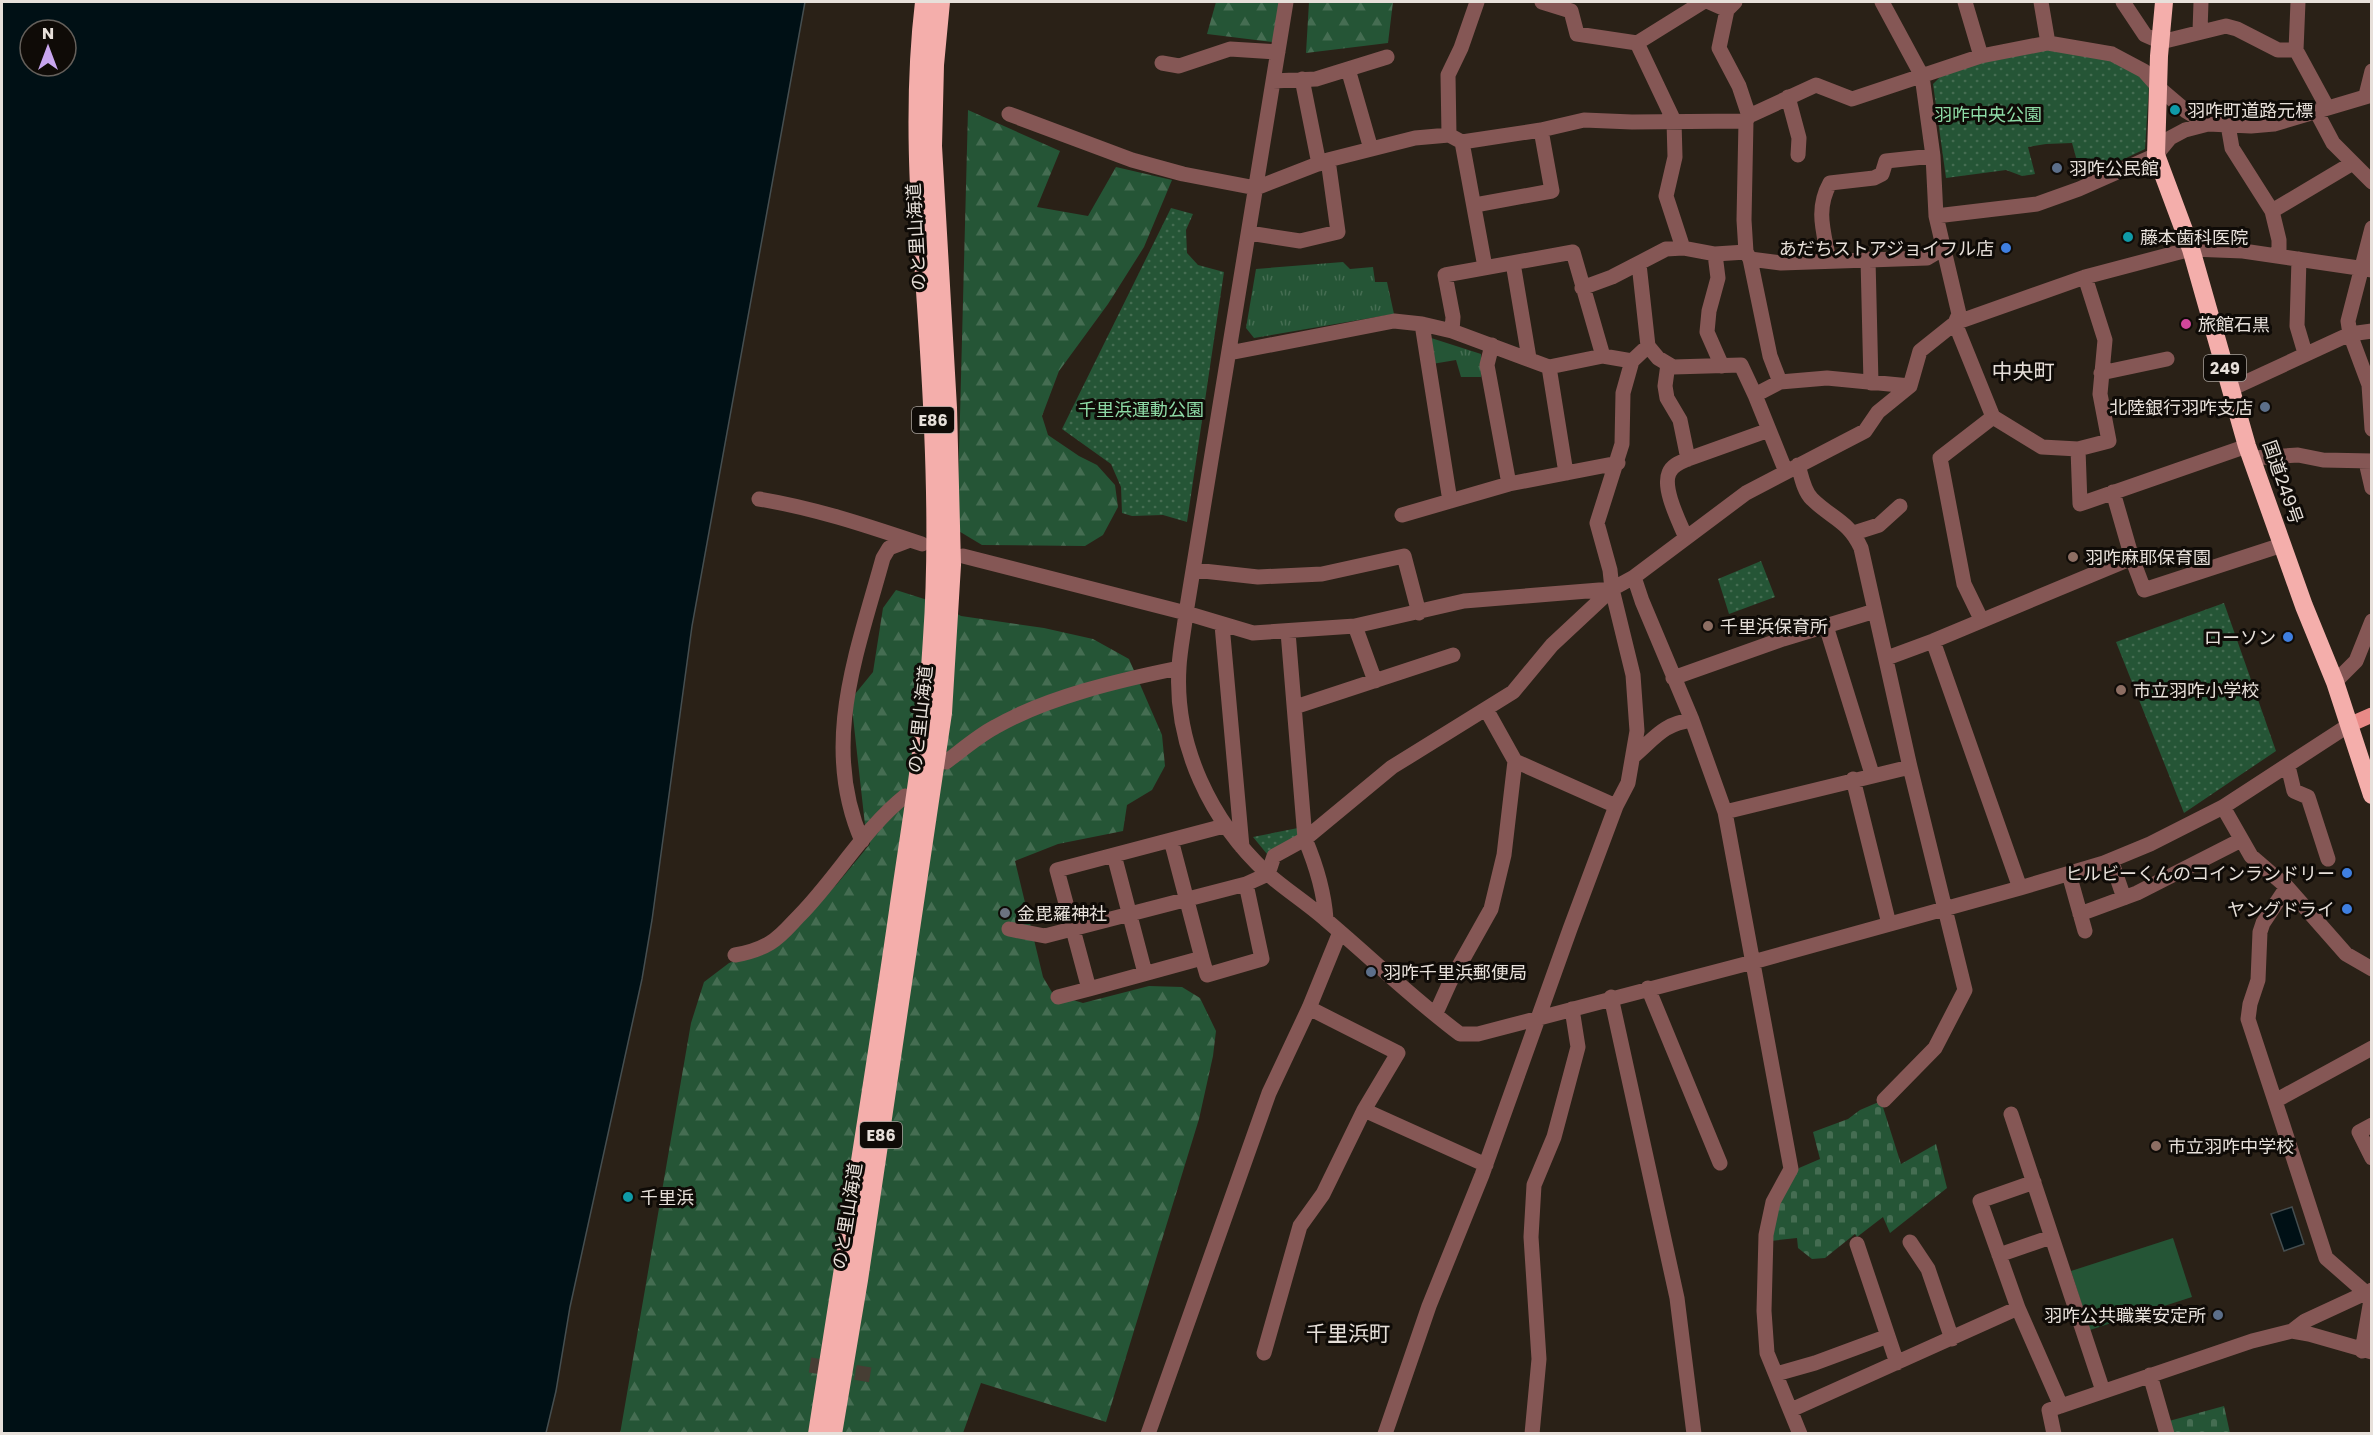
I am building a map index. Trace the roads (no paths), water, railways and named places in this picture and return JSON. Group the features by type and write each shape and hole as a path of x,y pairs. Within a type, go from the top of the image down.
{"highway":[{"name":"のと里山海道","path":"817,1434 889,974 926,716 932,639 935,565 933,427 920,212 918,116 924,2"},
{"name":"国道249号","path":"2164,2 2156,155 2191,249 2250,452 2282,545 2335,682 2372,795"},
{"name":"のと里山海道","path":"833,1434 859,1280 944,713 952,565 948,408 933,146 935,65 942,6"}],"main road":[{"path":"2349,725 2372,715"}],"street":[{"path":"1286,2 1186,613 1179,668 1186,738 1198,776 1224,825 1242,846 1268,874 1460,1034 1467,1035 1753,962 2020,888 2111,860 2150,844 2223,807 2349,725"},
{"path":"1477,2 1461,48 1448,75 1455,139 1475,205 1485,267"},
{"path":"1542,2 1571,11 1577,34 1636,43 1683,7 1703,2"},
{"path":"1709,2 1731,6 1719,48 1739,86 1747,119 1744,220 1748,255 1770,356 1780,382"},
{"path":"1882,2 1922,76 1933,156 1936,216 1959,314 1955,323 1993,417 2042,447 2078,449 2109,441 2100,394 2105,340 2085,277"},
{"path":"1965,2 1981,56"},
{"path":"2041,2 2048,43"},
{"path":"2123,2 2145,35 2162,42 2226,26 2237,29 2278,50 2296,50"},
{"path":"2200,31 2201,2"},
{"path":"2298,2 2296,50 2333,143 2351,164 2372,182"},
{"path":"1636,43 1674,121 1676,157 1666,195 1683,248"},
{"path":"1009,114 1132,160 1183,174 1256,188 1324,162 1415,138 1455,139 1541,130 1584,120 1632,122 1747,119 1816,85 1852,99 1981,56 2048,43 2112,54 2144,71 2159,88 2186,111 2208,124"},
{"path":"1162,63 1179,66 1230,49 1278,52"},
{"path":"1273,81 1316,79 1387,57"},
{"path":"1348,69 1371,149"},
{"path":"1936,216 2037,204 2079,189 2156,155 2170,138 2185,130 2208,124 2274,124 2368,95 2372,71"},
{"path":"1249,233 1300,241 1338,232 1324,162 1302,79"},
{"path":"1788,97 1799,138 1798,155"},
{"path":"2228,125 2232,148 2272,211 2279,256"},
{"path":"1475,205 1552,191 1541,130"},
{"path":"1829,261 1821,218 1821,198 1830,183 1874,178 1882,174 1886,161 1933,156"},
{"path":"2272,211 2351,164"},
{"path":"2372,228 2366,269 2350,310 2350,334 2369,385 2372,429"},
{"path":"1582,288 1612,277 1666,249 1683,248 1715,254 1748,255 1781,263 1927,258 1942,249"},
{"path":"1009,929 1045,936 1246,884 1268,874 1274,856 1305,838 1392,767 1513,692 1552,645 1612,589 1634,577 1746,493 1865,431 1878,412 1910,386 1920,351 1955,323 2085,277 2191,249 2243,250 2366,269"},
{"path":"1452,331 1453,316 1445,275 1573,252 1603,356"},
{"path":"1715,254 1718,278 1709,311 1707,332 1722,366"},
{"path":"2299,258 2297,326 2305,353"},
{"path":"1868,259 1871,383"},
{"path":"1513,263 1529,358"},
{"path":"1639,264 1648,346 1658,358 1673,367 1741,365 1769,430 1810,498 1839,519 1854,534 1861,548 1910,767 1965,990 1935,1048 1884,1100"},
{"path":"1229,353 1394,321 1422,324 1452,331 1549,367 1603,356 1632,361"},
{"path":"1422,324 1450,501"},
{"path":"2231,389 2350,334 2372,331"},
{"path":"1492,345 1487,365 1509,484"},
{"path":"1385,1434 1429,1306 1486,1165 1570,929 1616,806 1628,783 1635,755 1637,731 1633,675 1612,589 1610,570 1597,523 1618,463 1622,444 1623,393 1632,361 1648,346"},
{"path":"2101,373 2167,359"},
{"path":"1668,364 1665,387 1667,398 1680,420 1688,459"},
{"path":"1549,367 1566,473"},
{"path":"1755,395 1780,382 1827,378 1910,386"},
{"path":"1982,619 1964,584 1940,458 1993,417"},
{"path":"1686,538 1668,492 1668,473 1676,465 1688,459 1769,430"},
{"path":"2078,449 2080,504 2113,492 2250,452 2298,455 2323,460 2369,461 2372,488"},
{"path":"1402,515 1509,484 1618,463"},
{"path":"2113,492 2144,590 2282,545"},
{"path":"759,499 836,515 916,542 889,548 883,558 846,698 842,758 854,823 862,841"},
{"path":"1854,534 1879,525 1900,506"},
{"path":"963,556 1186,613 1222,626 1253,633 1355,626 1464,601 1612,589"},
{"path":"1194,570 1258,578 1322,574 1404,556 1419,613"},
{"path":"1887,658 2132,558"},
{"path":"1634,577 1673,678 1692,720 1725,812 1791,1169 1773,1202 1766,1235 1764,1275 1767,1353 1800,1434"},
{"path":"1673,678 1875,611"},
{"path":"2335,682 2356,661 2372,621"},
{"path":"1222,626 1242,846"},
{"path":"1355,626 1375,681"},
{"path":"1826,626 1872,774"},
{"path":"1288,632 1305,838 1322,888 1326,920"},
{"path":"1933,641 2020,888"},
{"path":"1295,707 1453,655"},
{"path":"946,762 994,727 1030,710 1133,677 1179,668"},
{"path":"1486,709 1515,760 1616,806"},
{"path":"1635,755 1665,727 1675,722 1692,720"},
{"path":"1436,1013 1455,973 1491,909 1504,855 1515,760"},
{"path":"2288,766 2294,791 2308,797 2328,859"},
{"path":"1725,812 1872,774 1910,767"},
{"path":"1852,779 1889,924"},
{"path":"735,955 747,953 771,943 786,929 813,901 888,810 904,796"},
{"path":"2223,807 2251,856 2287,887 2346,954 2372,969"},
{"path":"1089,988 1056,870 1224,825"},
{"path":"1171,840 1207,975 1262,959 1246,884"},
{"path":"2080,914 2124,898 2241,840"},
{"path":"1114,855 1145,972"},
{"path":"2111,860 2124,898"},
{"path":"2069,874 2085,931"},
{"path":"2287,887 2263,923 2260,932 2258,980 2248,1019 2326,1258 2370,1292"},
{"path":"1148,1434 1269,1093 1309,1008 1340,932"},
{"path":"1058,997 1202,958"},
{"path":"1648,988 1720,1164"},
{"path":"1611,998 1677,1298 1694,1434"},
{"path":"1264,1353 1300,1226 1323,1194 1364,1110 1398,1053 1309,1008"},
{"path":"1532,1434 1539,1359 1531,1237 1534,1185 1554,1137 1578,1047 1572,1009"},
{"path":"2274,1101 2372,1048"},
{"path":"1364,1110 1486,1165"},
{"path":"2011,1114 2103,1391"},
{"path":"2372,1125 2359,1132 2372,1158"},
{"path":"2034,1182 1980,1201 2018,1308 2061,1406"},
{"path":"1999,1255 2051,1237"},
{"path":"1910,1242 1928,1269 1952,1339"},
{"path":"1857,1244 1897,1363"},
{"path":"2292,1332 2305,1321 2370,1292"},
{"path":"2054,1434 2049,1410 2252,1341 2292,1332 2309,1334 2367,1352 2370,1292"},
{"path":"1791,1410 2018,1308"},
{"path":"1776,1374 1815,1363 1888,1336"},
{"path":"2150,1376 2167,1434"}],"tunnel":[{"path":"810,1365 871,1375"}],"place":[{"name":"羽咋町道路元標","path":"2175,110"},
{"name":"羽咋公民館","path":"2057,168"},
{"name":"藤本歯科医院","path":"2128,237"},
{"name":"あだちストアジョイフル店","path":"2006,248"},
{"name":"旅館石黒","path":"2186,324"},
{"name":"北陸銀行羽咋支店","path":"2265,407"},
{"name":"羽咋麻耶保育園","path":"2073,557"},
{"name":"千里浜保育所","path":"1708,626"},
{"name":"ローソン","path":"2288,637"},
{"name":"市立羽咋小学校","path":"2121,690"},
{"name":"ヒルビーくんのコインランドリー","path":"2347,873"},
{"name":"ヤングドライ","path":"2347,909"},
{"name":"金毘羅神社","path":"1005,913"},
{"name":"羽咋千里浜郵便局","path":"1371,972"},
{"name":"市立羽咋中学校","path":"2156,1146"},
{"name":"千里浜","path":"628,1197"},
{"name":"羽咋公共職業安定所","path":"2218,1315"}],"district":[{"name":"中央町","path":"2023,371"},
{"name":"千里浜町","path":"1348,1333"}],"park label":[{"name":"羽咋中央公園","path":"1988,114"},
{"name":"千里浜運動公園","path":"1141,409"}]}
